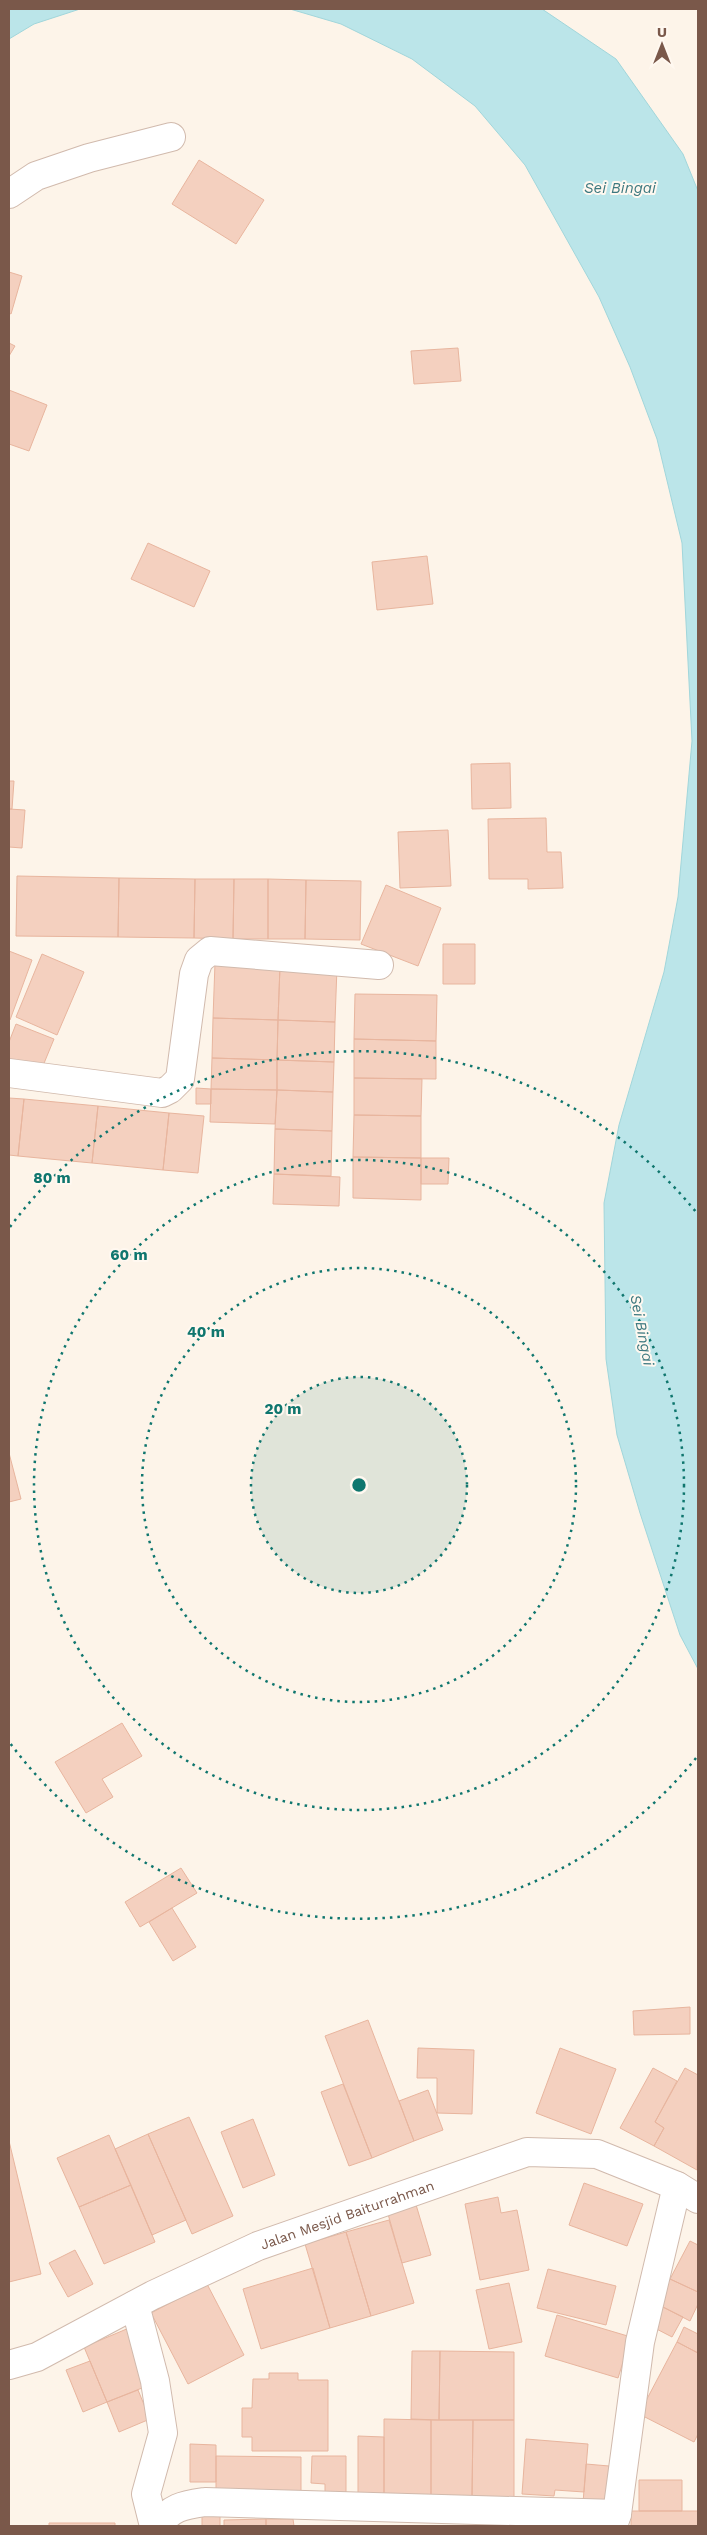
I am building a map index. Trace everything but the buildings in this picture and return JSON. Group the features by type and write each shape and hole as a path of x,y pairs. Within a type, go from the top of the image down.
{"street":[{"path":"9,194 36,176 89,158 170,137"},
{"path":"9,1073 162,1093 170,1089 180,1079 194,974 199,960 210,951 379,965"},
{"name":"Jalan Mesjid Baiturrahman","path":"9,2365 37,2357 135,2305 258,2246 526,2152 597,2154 688,2192"},
{"path":"160,2526 168,2512 184,2505 205,2502 615,2520 640,2342 688,2192"},
{"path":"135,2305 156,2381 163,2433 146,2494 154,2526"}],"water":[{"path":"9,9 80,9 34,24 9,39"},
{"name":"Sei Bingai","path":"290,9 542,9 616,59 683,154 698,191 698,1669 680,1635 640,1513 617,1435 606,1359 604,1203 619,1125 664,972 678,897 692,741 682,543 657,439 630,367 599,297 525,165 475,106 412,59 341,24"}]}
